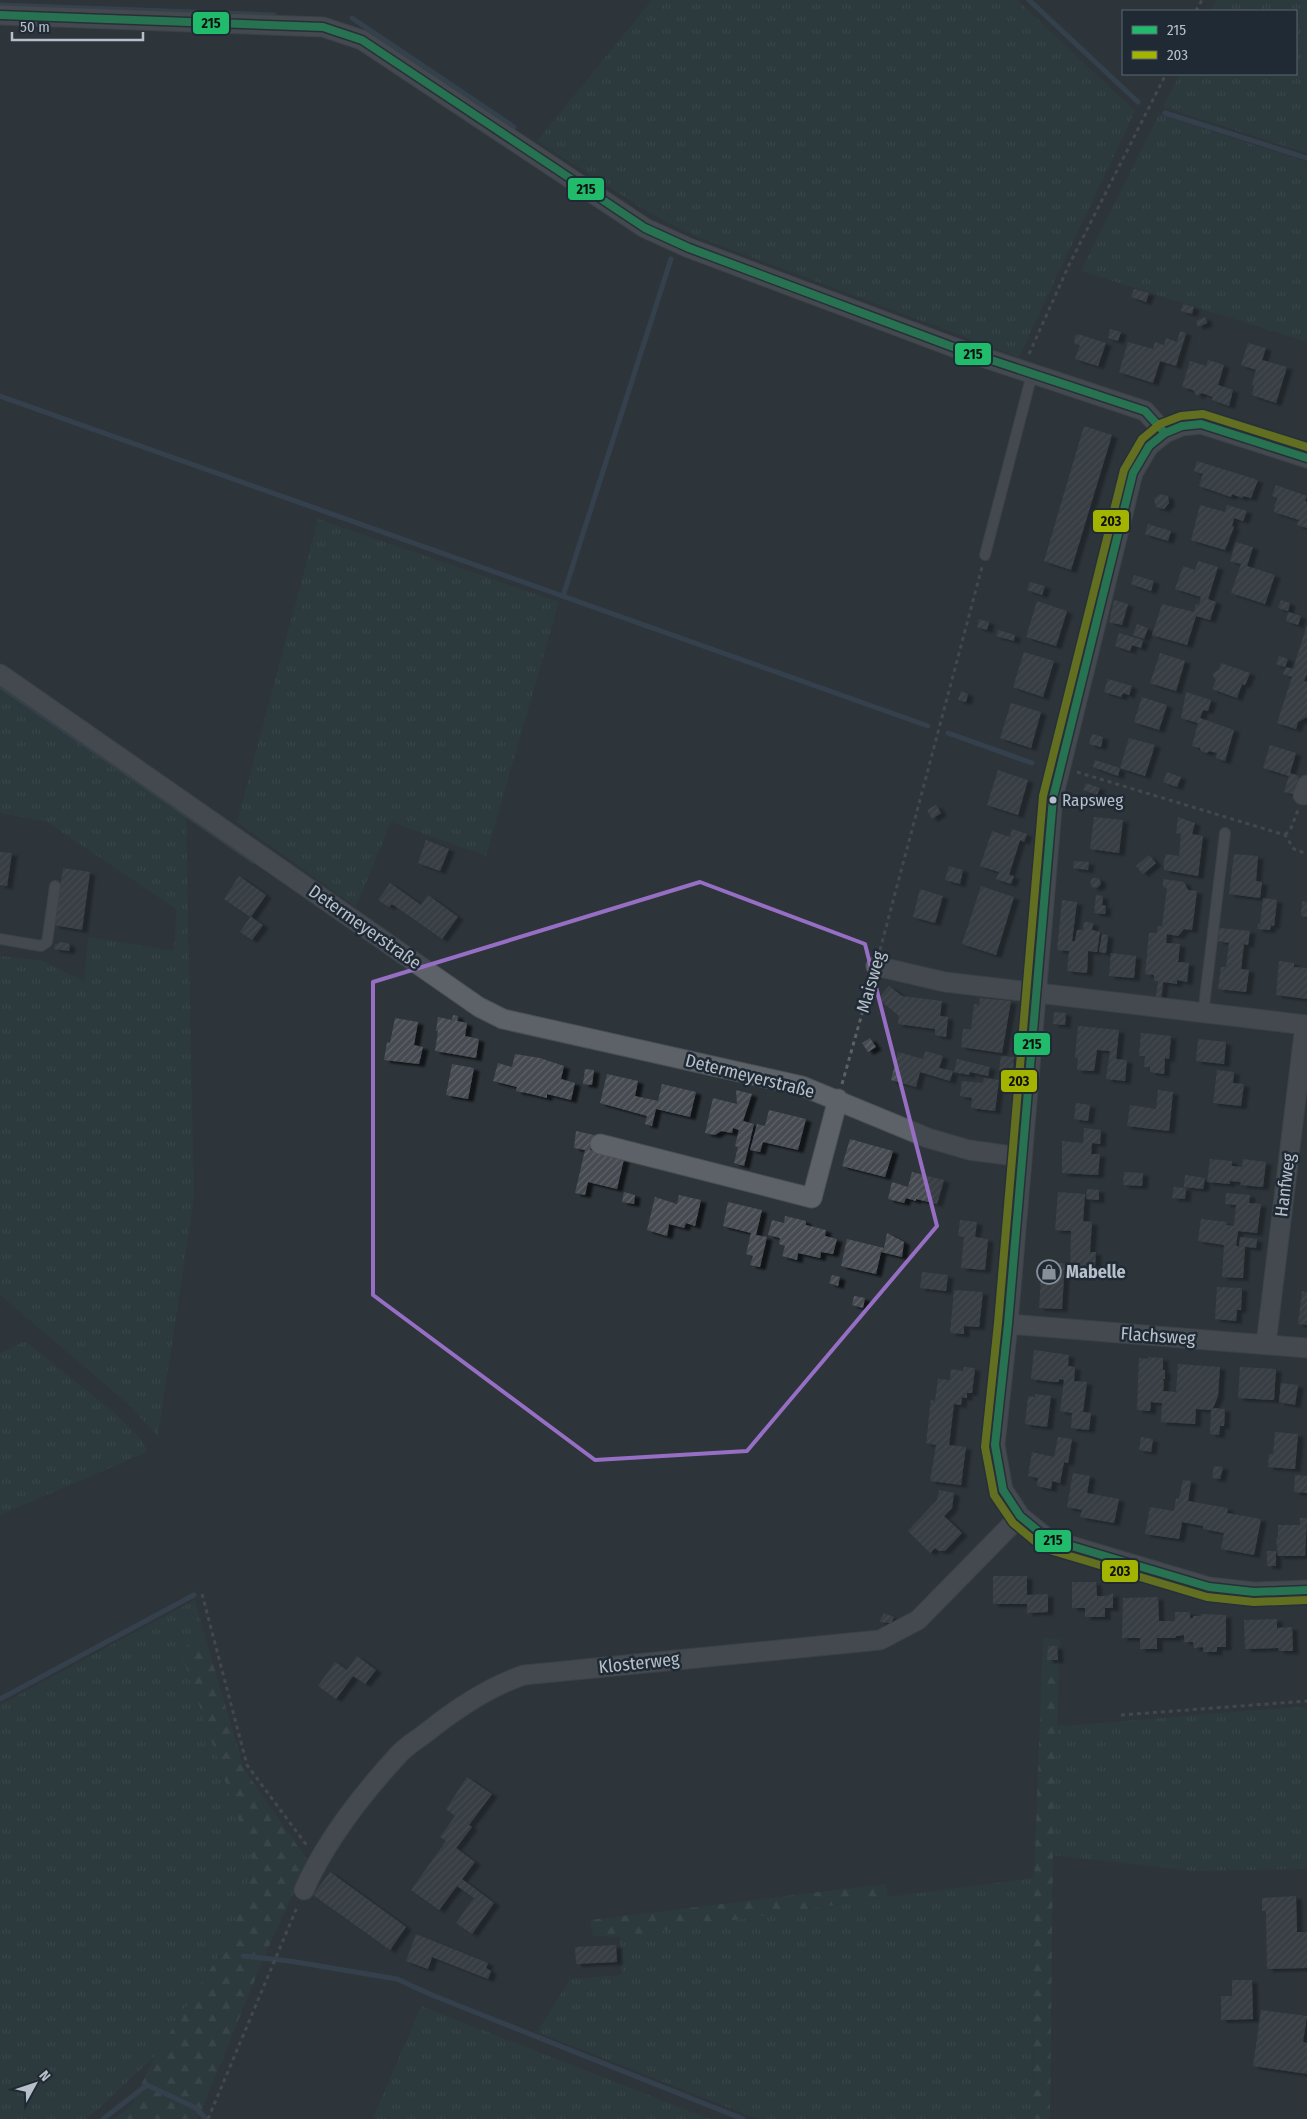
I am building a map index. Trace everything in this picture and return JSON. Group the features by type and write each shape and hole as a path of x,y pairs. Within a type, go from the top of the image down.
{"street":[{"path":"0,15 323,26 362,40 645,228 689,248 961,350 1145,411 1165,433"},
{"path":"1307,458 1201,424 1182,426 1165,433 1149,446 1133,473 1053,798 1008,1324 994,1445 1003,1490 1020,1516 1048,1539 1209,1587 1254,1592 1307,1590"},
{"name":"Determeyerstraße","path":"0,674 479,1007 502,1019 802,1086 838,1099 928,1138 969,1150 1022,1157"},
{"path":"876,966 945,982 1306,1025"},
{"name":"Hanfweg","path":"1266,1344 1306,1025"},
{"path":"600,1144 812,1198 838,1099"},
{"name":"Flachsweg","path":"1008,1324 1307,1348"},
{"name":"Klosterweg","path":"304,1890 319,1861 344,1821 401,1752 449,1714 498,1684 524,1675 880,1640 918,1620 1020,1516"}],"lane":[{"path":"985,554 1027,372"},
{"path":"1203,1014 1225,833"},
{"path":"0,939 41,946 47,942 55,886"}],"path":[{"path":"1027,372 1069,265 1165,75"},
{"name":"Maisweg","path":"838,1099 876,966 985,554"},
{"path":"1060,767 1285,836 1294,849 1307,854"},
{"path":"1285,836 1292,828 1305,790"},
{"path":"202,1594 247,1765 319,1861"},
{"path":"1121,1715 1307,1701"},
{"path":"208,2119 304,1890"}],"highlighted area":[{"path":"700,882 865,944 937,1226 747,1451 595,1460 373,1295 373,982"}],"green space":[{"path":"652,0 1017,0 1135,111 1019,357 695,236 653,215 537,141"},
{"path":"1216,0 1307,0 1307,153 1163,107 1179,75 1297,75 1297,10 1211,10"},
{"path":"1159,114 1307,162 1307,342 1081,271"},
{"path":"318,519 559,602 486,856 391,822 356,907 237,822"},
{"path":"0,689 186,818 194,1198 158,1436 127,1403 0,1295 0,956 40,960 84,981 88,937 174,951 176,909 47,822 0,813"},
{"path":"25,1341 115,1413 142,1440 147,1452 0,1515 0,1353"},
{"path":"195,1600 205,1636 181,1649 254,1864 227,1943 155,2056 94,2113 86,2119 0,2119 0,1705"},
{"path":"205,1636 244,1769 308,1861 265,1955 198,2119 114,2119 131,2106 155,2056 227,1943 254,1865 180,1649"},
{"path":"1043,1638 1060,1639 1053,1855 1050,2119 1032,2119 1034,1878"},
{"path":"1307,1707 1307,1869 1193,1871 1053,1855 1057,1726"},
{"path":"1034,1878 1032,2119 758,2119 537,2032 570,1979 622,1975 620,1937 888,1897"},
{"path":"886,1884 888,1897 620,1937 593,1936 590,1920"},
{"path":"421,2006 710,2119 373,2119"}],"building":[{"path":"1134,289 1149,293 1146,302 1131,297"},
{"path":"1183,304 1194,307 1192,314 1181,311"},
{"path":"1205,317 1207,323 1198,327 1196,321"},
{"path":"1110,329 1121,332 1118,341 1108,338"},
{"path":"1180,331 1186,333 1176,366 1160,361 1153,383 1119,372 1128,342 1153,349 1155,342 1164,345 1166,338 1177,342"},
{"path":"1078,334 1106,343 1098,366 1075,359 1080,345 1075,344 1074,340"},
{"path":"1248,343 1266,348 1262,360 1287,367 1276,403 1252,395 1254,386 1252,385 1256,370 1241,365"},
{"path":"1208,360 1224,365 1218,385 1233,390 1229,406 1212,400 1213,397 1202,393 1197,396 1193,390 1182,387 1190,361 1206,366"},
{"path":"1084,426 1112,435 1071,570 1044,561"},
{"path":"1197,461 1258,480 1251,498 1243,496 1242,498 1232,494 1231,497 1199,486 1203,474 1194,471"},
{"path":"1276,485 1307,496 1305,501 1307,502 1307,528 1297,525 1299,520 1274,512 1274,506 1278,498 1272,496"},
{"path":"1160,494 1168,496 1169,503 1164,509 1156,507 1154,499"},
{"path":"1200,505 1225,512 1227,505 1247,511 1243,521 1234,518 1232,526 1234,527 1225,550 1191,540"},
{"path":"1148,524 1171,531 1168,541 1145,534"},
{"path":"1236,542 1253,547 1247,566 1275,575 1265,604 1231,593 1241,564 1230,561"},
{"path":"1198,561 1218,567 1208,599 1216,602 1210,620 1196,616 1187,645 1152,635 1162,604 1194,612 1196,604 1199,605 1201,597 1175,589 1183,566 1195,570"},
{"path":"1134,575 1154,581 1151,591 1131,584"},
{"path":"1030,582 1045,586 1042,595 1027,590"},
{"path":"1114,600 1128,604 1122,625 1109,622"},
{"path":"1281,600 1290,603 1288,611 1278,608"},
{"path":"1037,601 1067,611 1056,646 1026,637"},
{"path":"1288,612 1301,616 1298,625 1286,621"},
{"path":"979,619 989,622 987,630 977,627"},
{"path":"1137,624 1148,628 1144,639 1133,635"},
{"path":"1307,625 1307,674 1304,681 1307,682 1307,717 1298,722 1296,729 1277,723 1292,677 1283,674 1286,667 1293,669"},
{"path":"998,630 1015,635 1014,641 996,636"},
{"path":"1119,633 1143,640 1141,648 1132,645 1130,651 1115,646"},
{"path":"1024,652 1054,661 1043,697 1013,687"},
{"path":"1160,653 1185,661 1176,691 1150,683"},
{"path":"1279,656 1288,659 1285,667 1276,664"},
{"path":"1221,663 1250,673 1245,685 1242,684 1237,698 1212,689 1216,680 1213,676 1214,672 1219,670"},
{"path":"1108,679 1132,686 1129,695 1123,693 1121,697 1104,692"},
{"path":"961,691 968,694 966,702 958,700"},
{"path":"1186,692 1211,700 1208,711 1203,710 1200,718 1234,730 1225,761 1216,758 1217,753 1209,751 1207,753 1201,751 1200,748 1192,746 1198,723 1181,718"},
{"path":"1142,697 1167,705 1159,730 1134,722"},
{"path":"1011,703 1041,712 1031,748 1000,738"},
{"path":"1092,734 1103,737 1101,747 1089,744"},
{"path":"1129,738 1155,745 1145,776 1120,768"},
{"path":"1270,745 1296,753 1290,773 1299,776 1293,794 1284,792 1289,776 1263,768"},
{"path":"1095,760 1120,768 1118,776 1093,767"},
{"path":"998,770 1028,780 1018,815 987,805"},
{"path":"1167,772 1181,777 1177,787 1163,782"},
{"path":"1086,783 1100,788 1097,795 1083,790"},
{"path":"936,805 941,813 932,819 927,810"},
{"path":"1094,817 1123,820 1119,853 1090,849"},
{"path":"1178,817 1195,823 1192,834 1203,836 1198,876 1164,870 1163,865 1166,854 1179,856 1181,834 1176,833"},
{"path":"1012,829 1027,834 1024,842 1020,840 1009,875 1014,876 1011,884 996,879 999,872 980,866 992,831 1010,837"},
{"path":"426,840 449,849 440,871 418,863"},
{"path":"0,852 12,853 7,886 0,885"},
{"path":"1234,854 1258,856 1256,881 1262,882 1260,898 1229,894"},
{"path":"1149,855 1156,863 1143,874 1136,866"},
{"path":"1074,861 1089,862 1088,870 1073,868"},
{"path":"949,866 963,870 960,884 945,880"},
{"path":"63,868 90,872 82,930 54,925"},
{"path":"239,876 266,895 251,917 263,925 252,940 240,932 250,917 224,899"},
{"path":"1093,878 1099,878 1101,884 1097,888 1092,887 1090,882"},
{"path":"1163,879 1184,882 1188,890 1197,891 1192,930 1184,929 1178,936 1167,934 1166,943 1180,944 1178,962 1189,963 1187,982 1177,980 1177,984 1163,982 1161,998 1156,997 1158,981 1154,981 1154,975 1145,974 1149,933 1157,933 1158,926 1162,926 1167,888 1163,887"},
{"path":"390,883 421,905 428,895 458,917 442,939 392,904 389,907 378,900"},
{"path":"981,886 1014,897 996,955 962,944"},
{"path":"920,889 943,896 935,923 913,917"},
{"path":"1096,895 1103,896 1102,905 1106,906 1105,914 1094,913"},
{"path":"1263,898 1277,900 1274,926 1271,925 1270,930 1257,929 1258,924 1260,924"},
{"path":"1062,900 1077,902 1072,941 1075,941 1077,930 1083,930 1084,922 1093,923 1092,930 1100,932 1097,952 1088,951 1087,973 1067,971 1069,951 1057,950"},
{"path":"1302,901 1307,902 1307,917 1301,916"},
{"path":"1219,928 1250,931 1248,945 1244,944 1241,969 1249,970 1246,992 1218,989 1221,967 1226,967 1229,943 1218,941"},
{"path":"1102,934 1108,935 1106,953 1099,952"},
{"path":"59,942 68,943 70,946 69,951 54,949 55,944"},
{"path":"1111,953 1136,956 1134,978 1109,976"},
{"path":"1279,961 1294,963 1294,967 1307,968 1307,999 1276,995"},
{"path":"889,986 902,996 942,1001 940,1016 948,1017 946,1037 935,1035 935,1029 898,1024 899,1016 878,999"},
{"path":"980,998 1011,1001 1002,1053 961,1047 963,1029 971,1029 974,1004 979,1005"},
{"path":"1054,1012 1066,1013 1065,1025 1053,1024"},
{"path":"453,1015 458,1016 457,1021 467,1023 465,1036 479,1039 476,1058 435,1051 438,1017 452,1020"},
{"path":"395,1018 418,1022 414,1045 423,1047 419,1064 384,1060 387,1042 390,1043"},
{"path":"1078,1026 1119,1030 1116,1059 1127,1060 1125,1081 1106,1079 1110,1051 1097,1050 1094,1071 1077,1070 1078,1058 1075,1058"},
{"path":"1141,1033 1171,1036 1169,1059 1165,1058 1164,1074 1150,1072 1150,1067 1144,1067 1145,1056 1139,1056"},
{"path":"870,1038 876,1047 868,1052 862,1043"},
{"path":"1198,1039 1226,1042 1224,1064 1196,1061"},
{"path":"925,1051 943,1056 939,1068 953,1071 950,1081 920,1072 916,1087 891,1080 898,1052 923,1059"},
{"path":"515,1054 540,1058 564,1066 561,1079 575,1083 571,1100 547,1094 547,1098 516,1091 517,1087 493,1081 498,1063 512,1067"},
{"path":"1001,1056 1014,1057 1013,1072 999,1070"},
{"path":"957,1059 990,1067 988,1076 970,1072 969,1075 954,1072"},
{"path":"452,1064 474,1068 468,1099 446,1095"},
{"path":"585,1069 594,1070 592,1085 583,1084"},
{"path":"1217,1070 1234,1072 1233,1083 1244,1084 1241,1106 1213,1103"},
{"path":"607,1074 638,1081 635,1096 658,1101 662,1084 696,1092 690,1117 656,1109 652,1126 645,1124 647,1116 600,1103"},
{"path":"984,1078 999,1080 995,1111 971,1108 972,1098 960,1096 962,1081 983,1083"},
{"path":"736,1090 752,1094 743,1121 754,1124 744,1166 734,1163 738,1147 735,1146 739,1130 733,1128 732,1133 721,1131 715,1135 705,1133 713,1098 737,1104"},
{"path":"1158,1090 1173,1092 1169,1131 1127,1126 1130,1105 1156,1109"},
{"path":"1076,1103 1090,1105 1088,1121 1074,1119"},
{"path":"769,1110 806,1119 798,1150 763,1142 760,1152 750,1150 757,1124 765,1126"},
{"path":"1084,1128 1101,1130 1100,1144 1092,1143 1091,1154 1100,1154 1098,1175 1062,1173 1062,1141 1083,1143"},
{"path":"576,1131 594,1135 590,1150 624,1159 617,1189 588,1182 585,1195 575,1193 585,1150 574,1148"},
{"path":"850,1139 893,1151 885,1177 842,1166"},
{"path":"1210,1159 1232,1161 1232,1166 1242,1167 1243,1159 1266,1162 1263,1187 1240,1185 1241,1182 1230,1181 1230,1184 1207,1182"},
{"path":"912,1172 944,1180 937,1204 916,1199 916,1201 906,1198 904,1203 888,1199 892,1182 908,1187"},
{"path":"1124,1172 1143,1173 1142,1186 1123,1185"},
{"path":"1185,1175 1205,1178 1203,1189 1184,1187"},
{"path":"1174,1187 1186,1188 1185,1199 1172,1198"},
{"path":"1087,1189 1099,1190 1099,1200 1086,1199"},
{"path":"624,1192 635,1195 634,1204 622,1202"},
{"path":"1058,1192 1085,1194 1083,1221 1092,1222 1090,1252 1096,1252 1095,1266 1089,1265 1088,1271 1070,1270 1071,1231 1055,1230"},
{"path":"1226,1193 1250,1195 1249,1203 1261,1204 1257,1233 1238,1231 1236,1246 1245,1247 1243,1278 1222,1277 1224,1245 1198,1241 1201,1219 1227,1222 1226,1225 1234,1226 1236,1205 1225,1204"},
{"path":"679,1195 701,1200 695,1226 686,1223 684,1228 669,1224 667,1236 647,1230 655,1197 677,1204"},
{"path":"728,1202 762,1210 756,1235 767,1237 760,1267 750,1265 753,1256 746,1254 751,1233 723,1226"},
{"path":"785,1216 806,1221 806,1225 826,1230 825,1236 837,1239 833,1254 821,1252 820,1258 798,1253 797,1260 782,1256 785,1246 779,1244 780,1238 768,1235 772,1220 784,1223"},
{"path":"960,1220 977,1222 975,1237 988,1239 985,1270 961,1268 964,1237 958,1236"},
{"path":"887,1233 904,1242 902,1257 881,1252 876,1274 841,1266 847,1239 884,1248"},
{"path":"1240,1237 1257,1239 1256,1248 1239,1246"},
{"path":"1042,1261 1068,1264 1067,1276 1064,1276 1062,1309 1039,1308"},
{"path":"922,1272 948,1275 946,1291 920,1288"},
{"path":"832,1275 840,1277 838,1286 829,1283"},
{"path":"1217,1287 1242,1288 1241,1310 1237,1310 1236,1321 1215,1319"},
{"path":"954,1290 983,1292 979,1327 964,1326 964,1334 950,1333"},
{"path":"1302,1291 1307,1292 1307,1325 1298,1324"},
{"path":"854,1296 865,1298 863,1308 852,1305"},
{"path":"1034,1350 1069,1355 1068,1366 1075,1367 1074,1381 1087,1382 1083,1412 1091,1413 1089,1430 1071,1428 1072,1413 1060,1411 1064,1380 1059,1379 1059,1382 1053,1382 1031,1379"},
{"path":"1148,1357 1163,1358 1165,1379 1162,1379 1164,1381 1163,1391 1176,1392 1178,1364 1220,1367 1218,1396 1213,1408 1225,1409 1224,1426 1220,1426 1219,1435 1210,1434 1211,1410 1196,1409 1195,1424 1161,1422 1162,1403 1151,1402 1150,1411 1137,1410 1139,1358 1148,1359"},
{"path":"964,1367 975,1368 972,1393 967,1393 967,1398 962,1397 961,1405 954,1404 949,1445 966,1447 961,1485 930,1481 936,1445 926,1443 931,1400 935,1401 938,1379 950,1380 951,1369 963,1371"},
{"path":"1240,1367 1276,1369 1274,1400 1238,1398"},
{"path":"1281,1383 1298,1385 1295,1405 1279,1402"},
{"path":"1035,1394 1051,1396 1047,1427 1025,1424 1028,1396 1035,1397"},
{"path":"1275,1432 1298,1434 1295,1469 1268,1467 1269,1454 1273,1454"},
{"path":"1058,1437 1072,1439 1068,1463 1064,1462 1060,1483 1052,1481 1051,1489 1037,1486 1038,1478 1028,1476 1032,1452 1054,1457"},
{"path":"1141,1437 1153,1439 1151,1452 1139,1450"},
{"path":"1214,1466 1223,1467 1220,1479 1212,1478"},
{"path":"1073,1473 1090,1476 1087,1493 1119,1499 1114,1523 1080,1517 1082,1510 1067,1507"},
{"path":"1295,1475 1307,1476 1307,1493 1294,1492"},
{"path":"1183,1480 1191,1481 1188,1501 1228,1508 1227,1513 1261,1519 1254,1555 1221,1549 1224,1533 1203,1529 1203,1526 1182,1522 1179,1539 1145,1534 1150,1507 1174,1511 1176,1498 1179,1499"},
{"path":"939,1490 954,1493 952,1508 944,1516 962,1533 945,1551 939,1551 935,1548 930,1553 908,1531 937,1500"},
{"path":"1300,1518 1307,1518 1305,1556 1278,1556 1276,1539 1278,1536 1278,1525 1300,1525"},
{"path":"1267,1551 1276,1551 1276,1566 1267,1566"},
{"path":"993,1576 1027,1576 1027,1595 1048,1594 1048,1612 1027,1613 1027,1604 993,1604"},
{"path":"1072,1582 1096,1582 1097,1596 1113,1593 1113,1608 1105,1608 1105,1617 1085,1617 1085,1608 1072,1608"},
{"path":"1158,1597 1159,1621 1175,1621 1175,1612 1190,1612 1190,1618 1201,1616 1201,1614 1226,1615 1226,1647 1217,1647 1217,1652 1203,1652 1203,1647 1194,1648 1193,1642 1184,1642 1184,1635 1176,1636 1175,1638 1157,1638 1157,1649 1140,1649 1140,1638 1122,1638 1123,1598"},
{"path":"884,1613 894,1617 891,1623 879,1622"},
{"path":"1277,1619 1277,1628 1292,1627 1293,1651 1279,1651 1278,1648 1245,1649 1244,1620"},
{"path":"1048,1646 1057,1646 1058,1660 1047,1660"},
{"path":"357,1656 376,1670 365,1684 353,1676 336,1699 318,1686 335,1662 347,1670"},
{"path":"467,1777 492,1794 469,1825 472,1827 456,1848 475,1862 462,1879 494,1903 472,1934 456,1923 474,1898 457,1886 439,1910 411,1890 446,1841 440,1837 455,1816 446,1809"},
{"path":"330,1872 406,1927 390,1950 313,1895"},
{"path":"1296,1896 1297,1932 1307,1932 1307,1968 1267,1969 1266,1911 1262,1911 1262,1898"},
{"path":"416,1934 488,1963 486,1968 491,1971 488,1979 432,1957 428,1969 406,1961"},
{"path":"616,1945 617,1962 576,1964 575,1947"},
{"path":"1232,1980 1252,1980 1253,2019 1221,2020 1221,1996 1232,1996"},
{"path":"1261,2010 1307,2016 1303,2042 1307,2043 1307,2074 1253,2066"}],"waterway":[{"path":"1029,0 1138,102"},
{"path":"0,5 274,15"},
{"path":"352,18 514,127"},
{"path":"1165,113 1307,158"},
{"path":"563,596 671,259"},
{"path":"0,396 928,726"},
{"path":"0,686 253,861"},
{"path":"948,733 1032,763"},
{"path":"0,1699 194,1595"},
{"path":"243,1956 290,1961 397,1979 432,1995 743,2119"},
{"path":"103,2119 147,2085 196,2108 206,2119"}],"transit line":[{"name":"215","path":"0,15 323,27 362,40 645,228 689,248 961,350 1145,411 1165,433"},
{"name":"203","path":"1307,447 1203,414 1181,416 1160,424 1142,439 1124,470 1043,796 998,1323 985,1447 994,1495 1013,1523 1043,1548 1207,1597 1254,1602 1307,1600"},
{"name":"215","path":"1307,458 1201,424 1182,426 1165,433 1149,446 1133,473 1053,798 1008,1324 995,1445 1003,1490 1020,1516 1048,1539 1209,1587 1254,1592 1307,1590"}],"place":[{"name":"Rapsweg","path":"1053,800"},
{"name":"Mabelle","path":"1049,1272"}]}
